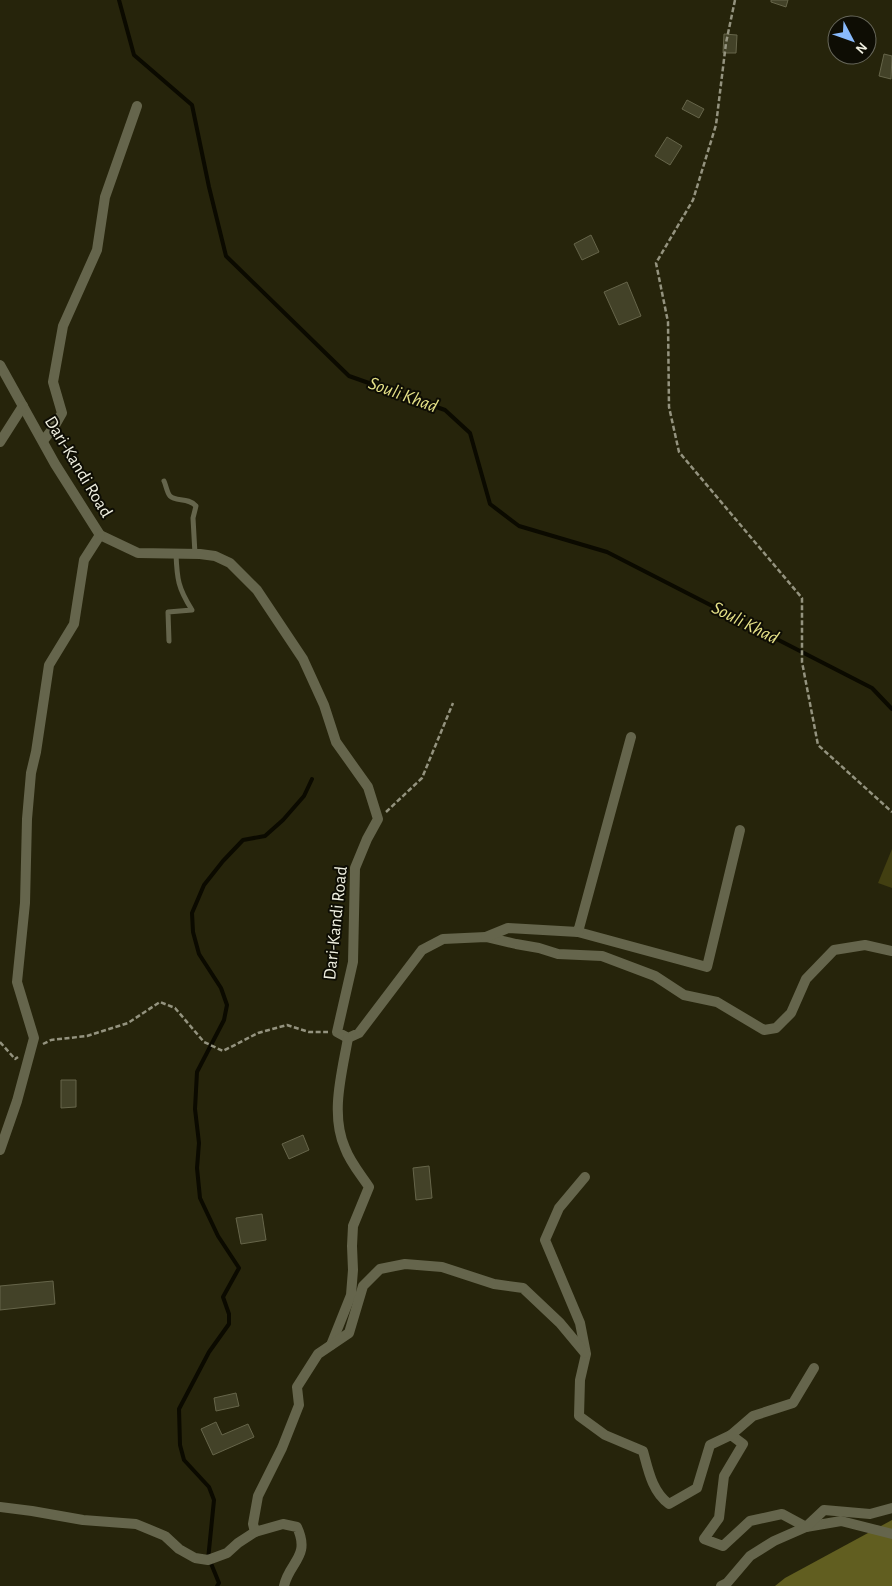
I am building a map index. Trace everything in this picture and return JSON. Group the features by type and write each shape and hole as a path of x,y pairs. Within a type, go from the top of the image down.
{"street":[{"path":"43,441 62,413 53,382 63,326 97,250 105,197 137,106"},
{"name":"Dari-Kandi Road","path":"0,365 77,500 100,535 138,553 215,556 230,563 257,590 303,659 324,705 336,742 368,787 378,819 366,839 355,868 353,962 337,1032"},
{"path":"0,442 23,406"},
{"path":"0,1150 17,1101 34,1038 17,982 25,903 27,819 31,773 49,665 74,624 84,560 100,535"},
{"path":"578,932 631,737"},
{"path":"486,937 508,928 578,932 707,967 740,830"},
{"path":"348,1038 359,1033 422,950 443,939 486,937 558,954 602,956 655,976 684,995 717,1002 764,1030 776,1028 790,1013 806,979 834,950 865,945 892,951"},
{"path":"337,1032 348,1038"},
{"path":"331,1345 351,1295 353,1226 369,1187 345,1148 338,1123 338,1096 348,1038"},
{"path":"585,1177 559,1208 545,1240 580,1323 586,1354 580,1380 579,1416 605,1435 643,1450 650,1474 661,1498 669,1504 697,1488 710,1445 731,1435 753,1416 793,1403 814,1368"},
{"path":"254,1532 253,1524 258,1496 282,1448 299,1405 297,1387 318,1354 349,1333 363,1286 380,1269 405,1264 442,1268 494,1284 522,1288 560,1323 586,1354"},
{"path":"731,1435 743,1444 724,1476 719,1518 704,1539 723,1546 750,1521 782,1514 806,1527"},
{"path":"0,1507 32,1510 83,1520 136,1524 165,1536 179,1549 195,1558 208,1560 227,1553 254,1532 283,1524 297,1527 302,1538 299,1558 285,1580 284,1586"},
{"path":"806,1527 824,1510 870,1514 892,1508"},
{"path":"721,1586 727,1583 750,1556 774,1541 806,1527 841,1521 892,1534"}],"lane":[{"path":"164,481 170,496 176,499 191,501 196,506 193,518 194,554"},
{"path":"169,641 168,612 192,610 184,597 177,579 176,554"}],"path":[{"path":"735,0 726,43 716,125 693,200 656,263 668,322 669,407 679,452 802,598 802,662 818,745 892,812"},
{"path":"378,819 422,778 453,703"},
{"path":"0,1042 15,1059 50,1040 86,1036 128,1023 160,1002 175,1008 204,1042 224,1051 258,1033 287,1026 309,1032 337,1032"}],"shaded area":[{"path":"892,849 892,888 878,883"},
{"path":"892,1520 892,1586 775,1586 785,1578"}],"building":[{"path":"771,0 788,0 786,7 771,2"},
{"path":"724,34 737,35 736,53 723,53"},
{"path":"884,54 892,56 891,79 879,76"},
{"path":"687,100 704,109 699,118 682,109"},
{"path":"667,137 682,146 670,165 655,156"},
{"path":"591,235 599,252 582,260 574,244"},
{"path":"627,282 641,316 619,325 604,292"},
{"path":"61,1080 76,1080 76,1107 61,1108"},
{"path":"303,1135 309,1150 289,1159 282,1144"},
{"path":"429,1166 432,1198 416,1200 413,1168"},
{"path":"262,1214 266,1240 241,1244 236,1218"},
{"path":"53,1281 55,1304 0,1310 0,1286"},
{"path":"236,1393 239,1406 216,1411 214,1398"},
{"path":"216,1422 222,1435 248,1424 254,1437 213,1455 201,1429"}],"waterway":[{"name":"Souli Khad","path":"119,0 134,55 192,105 226,256 349,376 445,410 470,433 490,504 519,526 607,552 872,688 892,709"},
{"path":"217,1586 219,1583 208,1560 214,1500 209,1487 184,1460 180,1445 179,1409 209,1352 229,1324 229,1314 223,1297 239,1268 218,1236 200,1198 197,1168 199,1143 195,1109 197,1072 224,1020 227,1005 221,988 199,954 193,932 192,913 204,885 223,861 243,840 265,836 283,820 304,796 312,779"}]}
